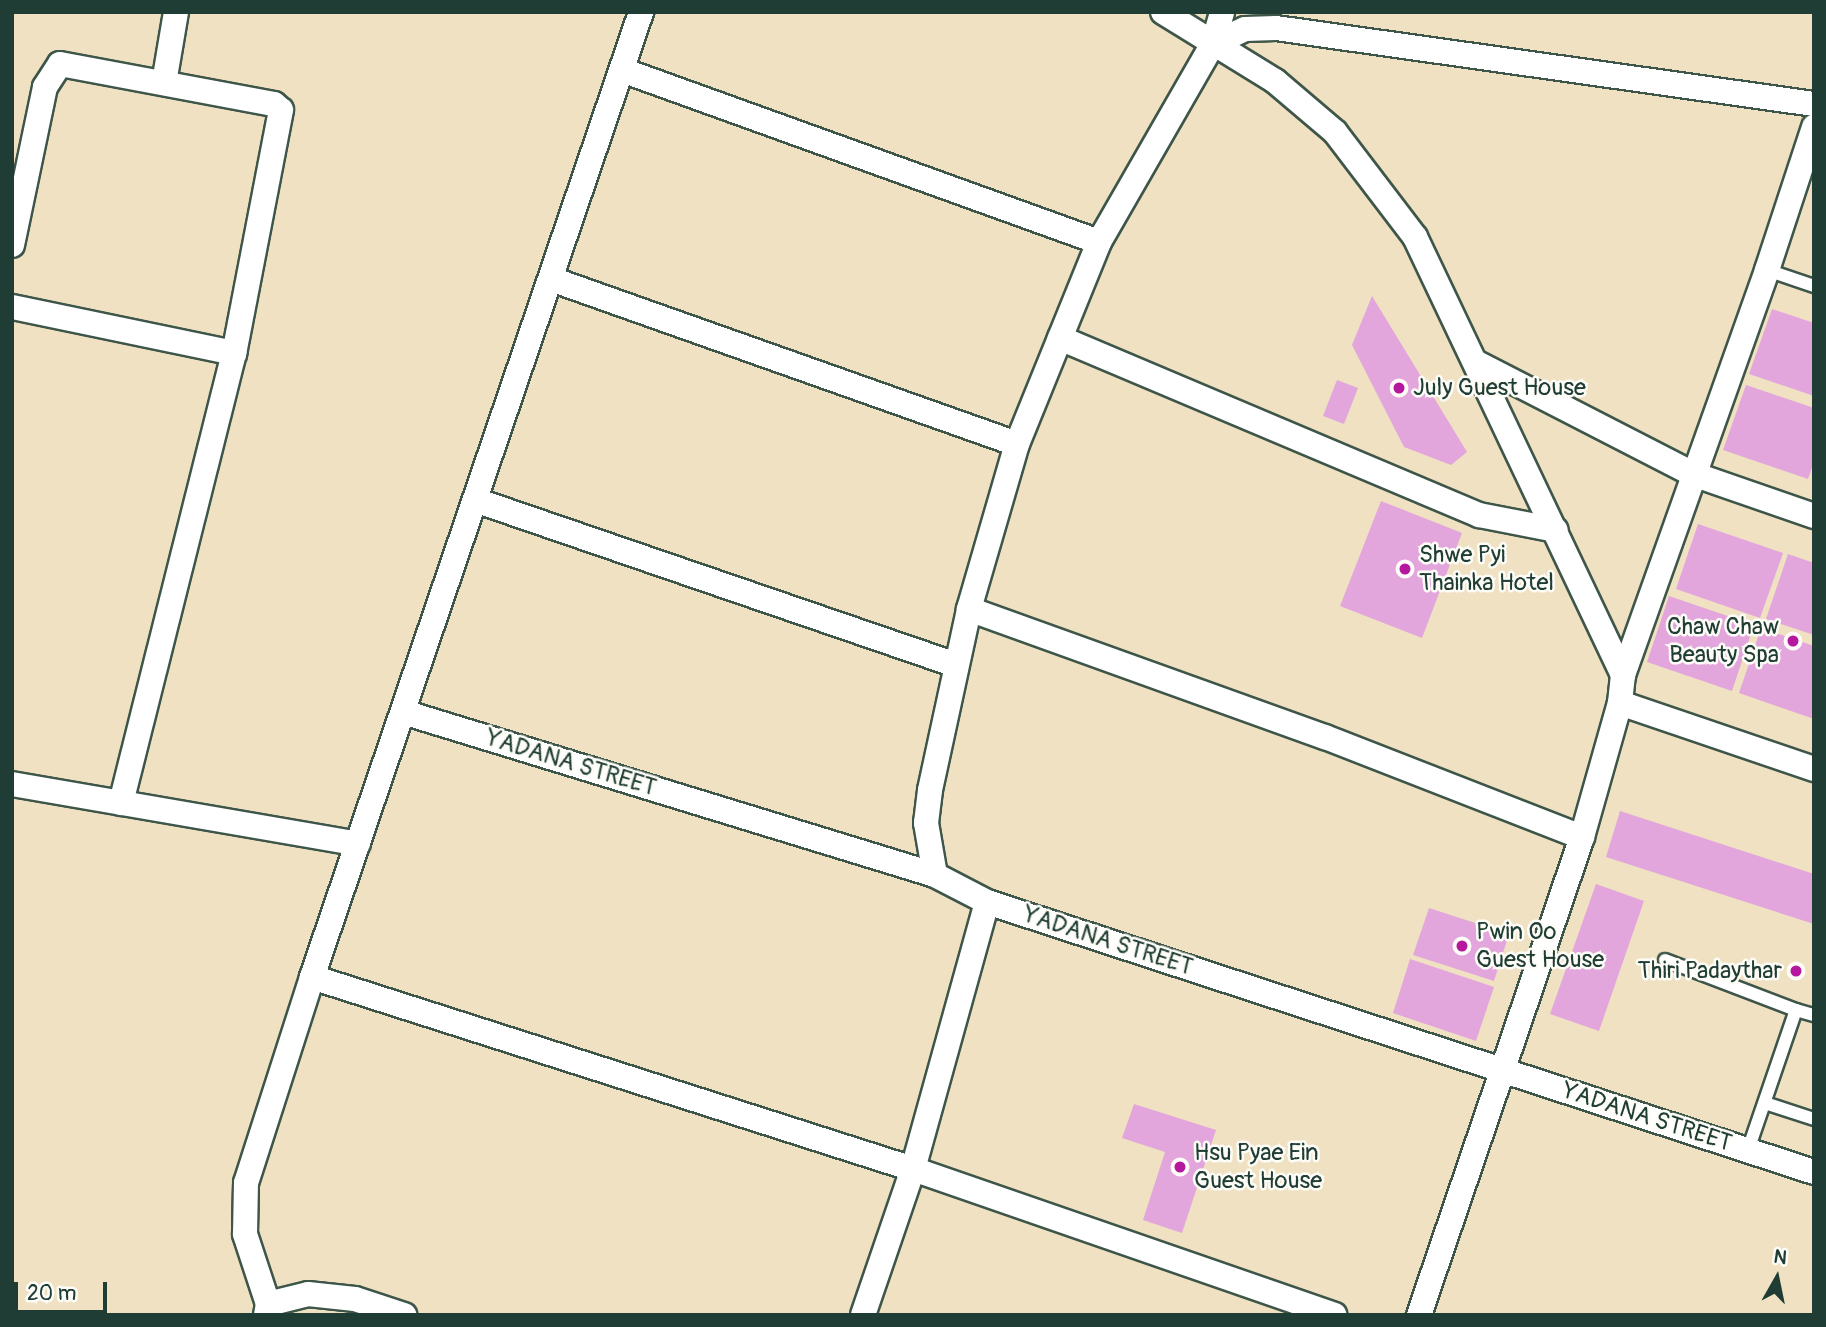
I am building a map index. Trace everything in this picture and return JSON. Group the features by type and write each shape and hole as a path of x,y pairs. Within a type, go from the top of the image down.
{"street":[{"path":"164,83 176,12"},
{"path":"404,1315 355,1299 308,1294 267,1309 245,1234 246,1183 313,977 641,12"},
{"path":"1163,12 1275,81 1335,132 1415,237 1623,675"},
{"path":"935,875 926,823 956,665 969,609 1017,444 1099,242 1213,44 1222,12"},
{"path":"1213,44 1245,29 1276,28 1814,104"},
{"path":"12,244 45,87 60,64 274,104 281,110 234,353 121,803"},
{"path":"622,70 1099,242"},
{"path":"1419,1315 1582,837 1620,703 1623,675 1767,270 1814,127"},
{"path":"551,279 1017,444"},
{"path":"12,307 234,353"},
{"path":"1060,338 1479,515 1556,530"},
{"path":"1475,362 1693,474 1814,516"},
{"path":"475,500 956,665"},
{"path":"969,609 1325,737 1582,837"},
{"path":"1620,703 1814,769"},
{"name":"YADANA STREET","path":"403,712 935,875 987,902 1814,1172"},
{"path":"12,784 358,844"},
{"path":"863,1315 913,1169 987,902"},
{"path":"313,977 913,1169 1334,1315"}],"lane":[{"path":"1767,270 1814,286"},
{"path":"1665,960 1814,1015"},
{"path":"1748,1150 1796,1010"},
{"path":"1765,1103 1814,1119"}],"building":[{"path":"1372,296 1467,452 1451,465 1404,447 1352,345"},
{"path":"1772,309 1814,323 1814,396 1749,374"},
{"path":"1337,380 1358,388 1344,424 1323,416"},
{"path":"1746,385 1814,408 1814,462 1808,479 1723,450"},
{"path":"1381,501 1462,533 1422,638 1340,606"},
{"path":"1698,524 1783,553 1760,618 1676,589"},
{"path":"1788,554 1814,563 1814,635 1766,619"},
{"path":"1669,596 1754,625 1732,691 1647,662"},
{"path":"1761,628 1814,646 1814,719 1739,693"},
{"path":"1620,811 1814,874 1814,924 1606,857"},
{"path":"1596,884 1644,901 1599,1031 1550,1014"},
{"path":"1429,908 1509,934 1494,981 1413,955"},
{"path":"1410,959 1494,987 1476,1041 1393,1013"},
{"path":"1134,1104 1216,1130 1182,1233 1143,1220 1165,1152 1122,1138"}],"place":[{"name":"July Guest House","path":"1399,388"},
{"name":"Shwe Pyi Thainka Hotel","path":"1405,569"},
{"name":"Chaw Chaw Beauty Spa","path":"1793,641"},
{"name":"Pwin Oo Guest House","path":"1462,946"},
{"name":"Thiri Padaythar","path":"1796,971"},
{"name":"Hsu Pyae Ein Guest House","path":"1180,1167"}]}
